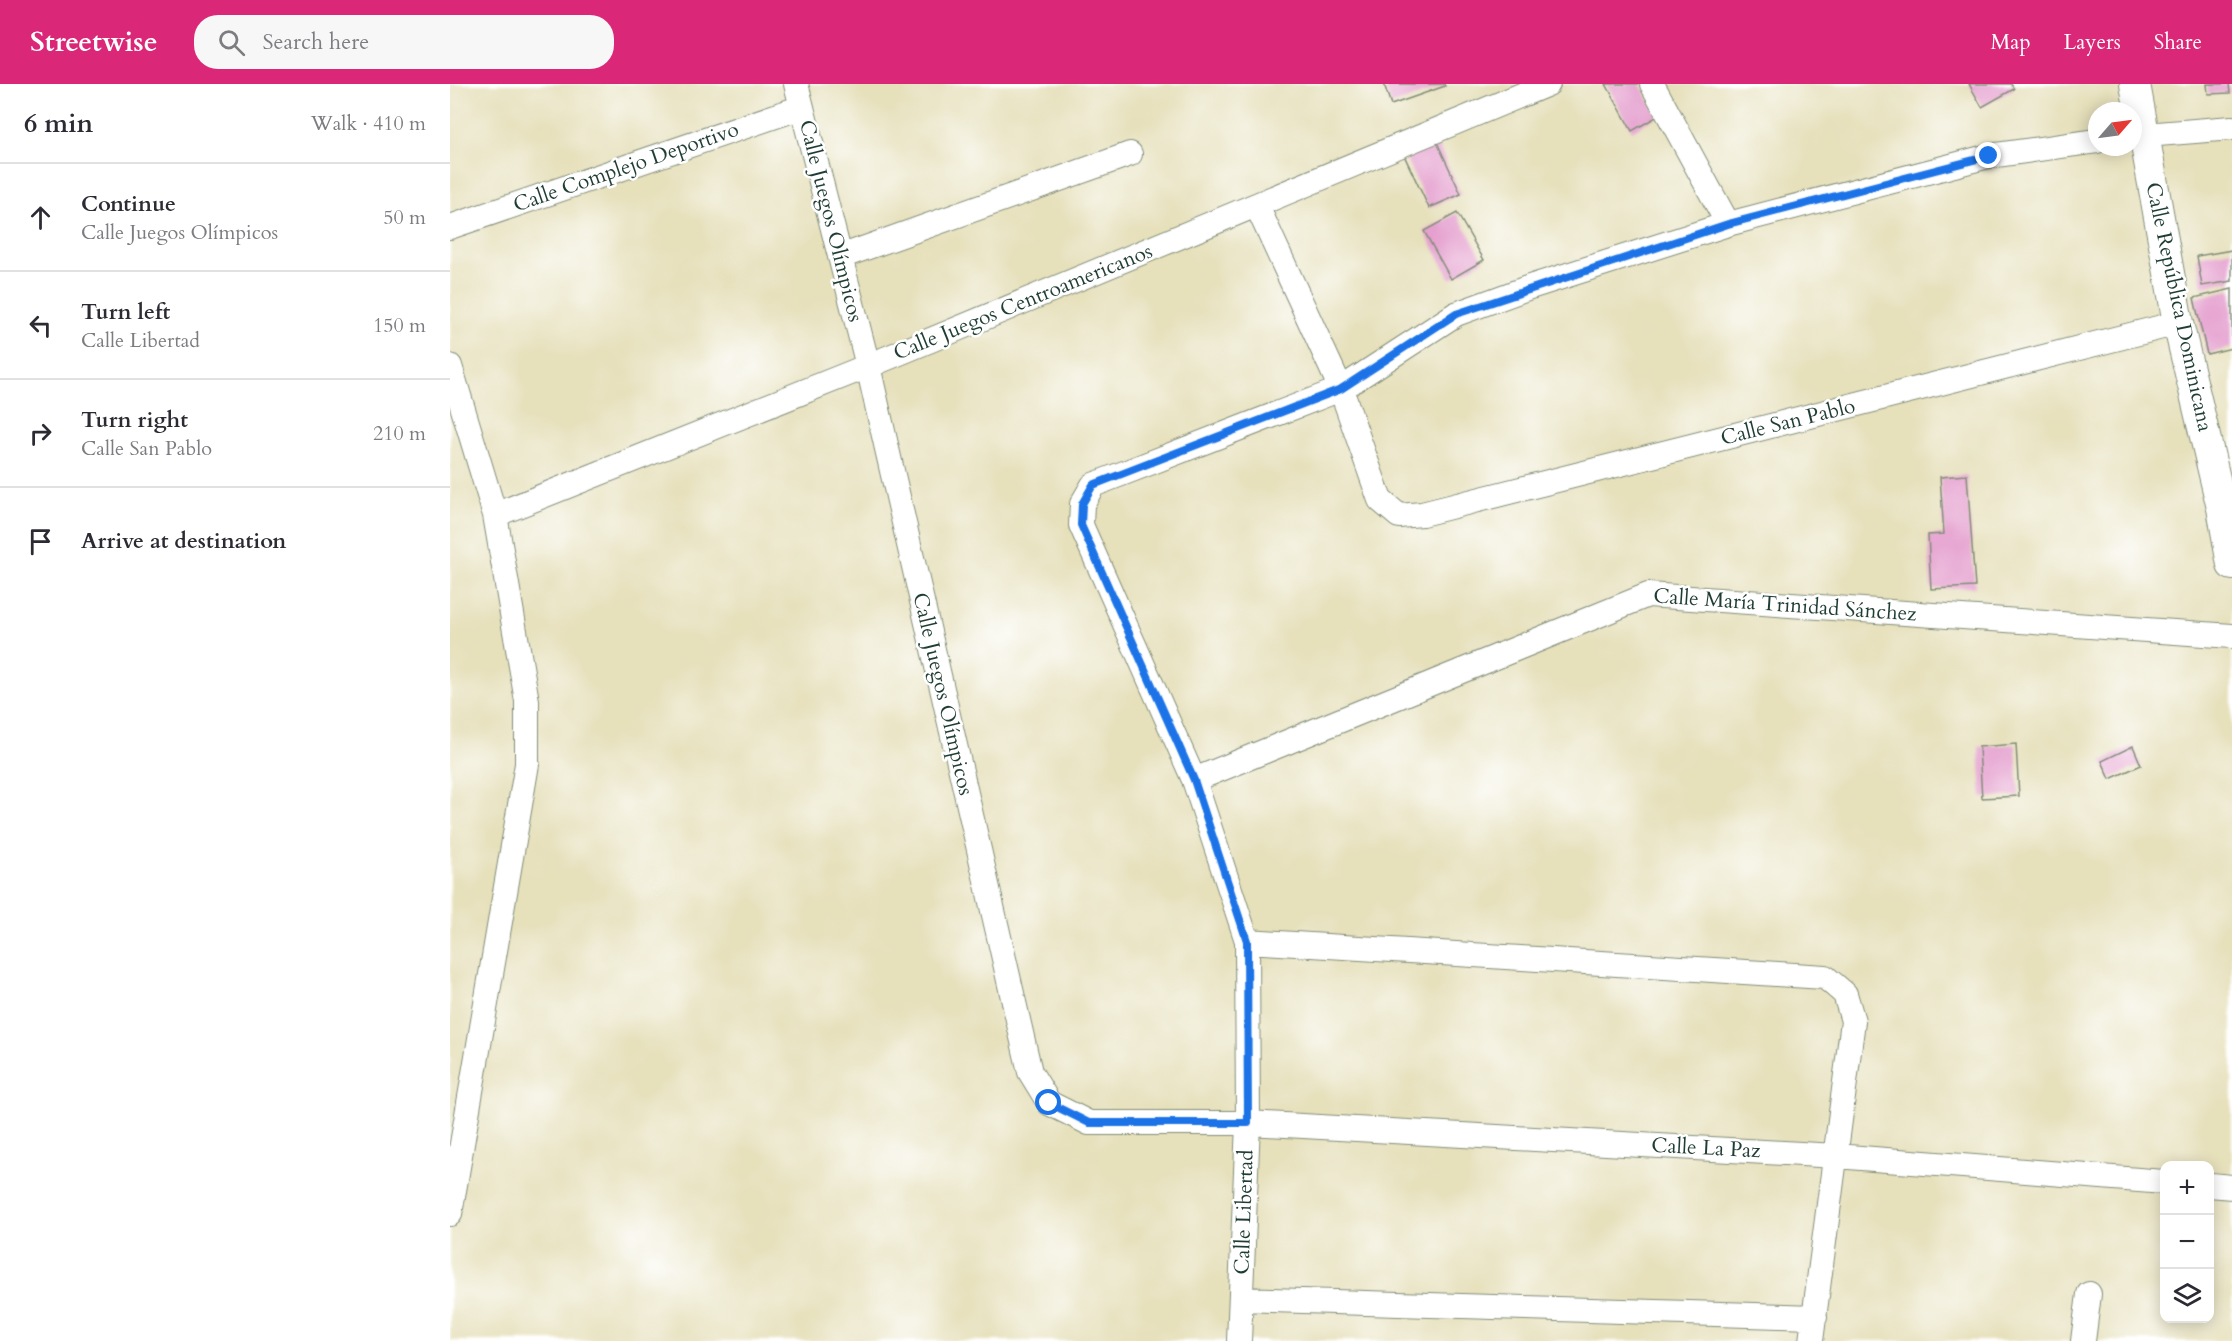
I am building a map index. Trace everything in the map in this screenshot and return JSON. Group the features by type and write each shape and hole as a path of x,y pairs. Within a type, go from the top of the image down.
{"street":[{"name":"Calle Juegos Centroamericanos","path":"495,515 868,366 1548,84"},
{"path":"1652,84 1728,224"},
{"name":"Calle República Dominicana","path":"2135,84 2136,102"},
{"name":"Calle Complejo Deportivo","path":"450,227 799,95"},
{"name":"Calle Juegos Olímpicos","path":"799,95 868,366 1030,1072 1049,1103 1089,1123 1248,1123"},
{"path":"2142,136 2232,128"},
{"path":"1257,206 1341,389 1456,314 1728,224 1989,156 2088,142"},
{"name":"Calle República Dominicana","path":"2142,150 2178,323 2222,508 2232,565"},
{"path":"840,257 1130,154"},
{"name":"Calle San Pablo","path":"1341,389 1380,500 1398,516 1422,514 2178,323"},
{"path":"450,366 495,515 527,701 527,764 450,1214"},
{"name":"Calle Libertad","path":"1239,1341 1248,1123 1247,941 1194,780 1081,525 1082,504 1093,485 1341,389"},
{"name":"Calle María Trinidad Sánchez","path":"1194,780 1648,595 2232,636"},
{"path":"1247,941 1825,976 1845,994 1854,1021 1810,1341"},
{"name":"Calle La Paz","path":"1248,1123 1836,1156 2160,1182"},
{"path":"2214,1185 2232,1187"},
{"path":"2083,1341 2089,1294"},
{"path":"1240,1299 1815,1317"}],"building":[{"path":"1384,84 1444,84 1445,86 1391,105"},
{"path":"1606,84 1640,84 1658,116 1632,131"},
{"path":"1969,84 2011,84 2014,89 1982,107"},
{"path":"2207,84 2229,84 2230,93 2208,94"},
{"path":"1435,138 1461,194 1429,208 1403,153"},
{"path":"1457,213 1484,260 1451,279 1424,231"},
{"path":"2232,250 2232,281 2202,286 2197,256"},
{"path":"2232,289 2232,348 2207,354 2194,298"},
{"path":"1967,475 1975,587 1931,589 1928,535 1944,534 1940,477"},
{"path":"2016,744 2019,796 1982,798 1979,747"},
{"path":"2133,746 2141,765 2110,779 2102,761"}],"route":[{"path":"1049,1103 1089,1123 1248,1123 1247,941 1194,780 1081,525 1082,504 1093,485 1341,389 1456,314 1530,287 1728,224 1989,156"}]}
